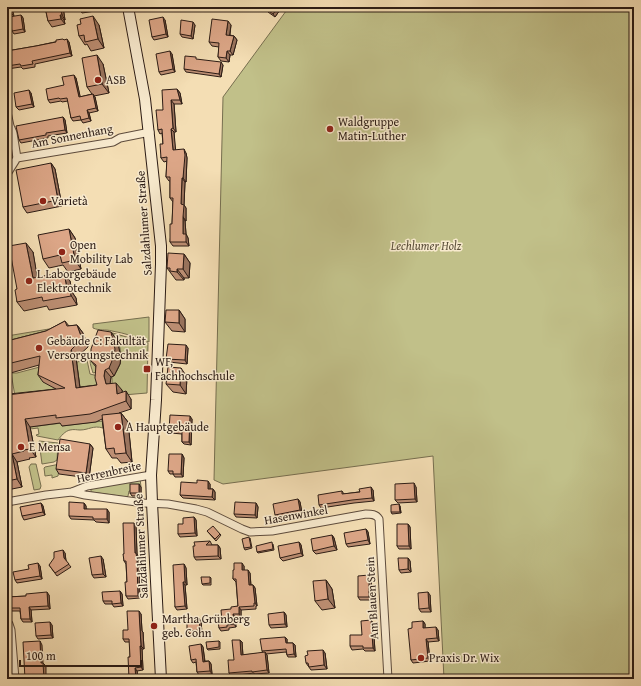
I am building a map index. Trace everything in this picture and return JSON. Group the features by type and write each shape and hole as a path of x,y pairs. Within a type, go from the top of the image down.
{"main road":[{"name":"Salzdahlumer Straße","path":"128,7 146,99 158,217 161,264 156,400 151,475 161,679"}],"street":[{"path":"7,112 13,133 17,158"},
{"name":"Am Sonnenhang","path":"7,174 17,158 113,142 120,138 150,132"},
{"name":"Herrenbreite","path":"72,492 87,486 151,475"},
{"name":"Herrenbreite","path":"7,502 62,492 72,492 152,503"},
{"name":"Hasenwinkel","path":"152,503 168,504 201,510 250,532 272,531 366,514 373,514 377,517"},
{"name":"Am Blauen Stein","path":"377,517 379,519 388,679"},
{"path":"7,624 9,624 12,630 15,679"}],"green space":[{"name":"Lechlumer Holz","path":"289,7 634,7 634,679 444,679 433,456 223,484 214,480 223,97"},
{"path":"149,317 149,342 109,330 93,328 93,324"},
{"path":"49,329 49,331 7,349 7,336"},
{"path":"109,332 148,343 147,393 123,395 122,390 112,391 112,374 116,372 121,360 121,352 117,339 103,338 96,357 97,369 100,371 93,373 90,357 101,336"},
{"path":"87,360 90,374 98,376 101,386 72,389 77,362"},
{"path":"51,364 56,389 16,402 11,373 17,373"},
{"path":"103,421 103,428 96,427 83,430 70,430 62,435 58,440 37,436 36,435 39,434 38,428 30,429 30,427 62,423 62,426"},
{"path":"39,441 58,443 57,460 42,464"},
{"path":"31,464 36,464 41,486 40,489 34,490 29,467"},
{"path":"60,464 58,476 52,478 52,475 45,476 45,467"},
{"path":"140,478 141,487 132,487 132,491 129,491 127,497 91,492 91,489"}],"building":[{"path":"7,7 10,7 11,13 7,14"},
{"path":"45,7 60,7 62,15 60,15 61,19 48,21"},
{"path":"267,7 278,7 273,14 266,9"},
{"path":"21,15 23,29 12,31 9,17"},
{"path":"93,16 98,39 85,42 84,35 79,36 77,25 81,24 80,19"},
{"path":"163,17 166,34 152,37 149,20"},
{"path":"212,19 228,21 226,35 234,36 230,51 227,51 226,58 218,57 219,43 209,42"},
{"path":"181,20 193,22 191,36 180,34"},
{"path":"67,39 70,53 32,61 33,64 7,66 7,51 56,42 56,40"},
{"path":"170,51 173,69 159,72 156,54"},
{"path":"97,55 102,84 87,87 82,58"},
{"path":"185,56 221,62 219,74 184,69"},
{"path":"74,75 79,97 93,94 96,108 87,110 89,118 81,120 80,116 71,118 67,98 48,100 46,89 64,85 62,77"},
{"path":"177,89 180,100 171,100 173,128 171,129 173,150 184,149 185,155 181,204 184,205 183,234 186,234 186,242 170,242 170,224 172,224 173,198 170,198 170,177 166,177 167,157 161,158 160,144 163,144 162,129 158,130 156,110 163,110 162,90"},
{"path":"29,90 32,104 16,107 14,93"},
{"path":"63,117 65,130 19,140 16,126"},
{"path":"51,163 58,200 23,207 16,170"},
{"path":"69,229 75,260 62,263 60,255 43,259 38,235"},
{"path":"26,243 33,278 64,272 67,289 70,289 71,296 43,301 42,297 17,302 15,290 17,289 9,246"},
{"path":"168,253 184,254 183,269 177,269 177,272 170,271 170,268 167,268"},
{"path":"166,310 179,310 179,323 165,322"},
{"path":"65,321 67,326 77,325 82,339 71,350 76,388 97,385 95,378 96,365 91,361 91,349 98,330 111,332 115,349 114,356 109,368 105,370 104,376 106,384 116,383 117,394 126,391 126,401 90,414 56,418 56,415 25,419 30,449 12,454 17,479 7,481 7,395 65,388 38,375 40,356 7,364 7,341 46,331"},
{"path":"168,344 186,345 185,360 166,359"},
{"path":"168,367 181,368 180,385 166,384"},
{"path":"121,413 126,453 115,454 114,448 106,449 102,415"},
{"path":"170,415 190,416 189,442 182,442 182,431 169,430"},
{"path":"60,439 90,444 86,473 56,469"},
{"path":"169,454 182,454 181,474 173,474 173,471 168,471"},
{"path":"197,480 208,481 208,489 213,489 212,497 180,495 181,482 197,483"},
{"path":"414,483 415,499 395,500 395,484"},
{"path":"130,484 139,484 139,493 130,493"},
{"path":"371,487 372,498 319,505 318,495 342,491 342,494 360,492 359,489"},
{"path":"298,499 300,510 275,515 273,504"},
{"path":"69,502 84,503 84,509 107,509 107,519 69,516"},
{"path":"235,502 256,503 255,515 234,514"},
{"path":"41,503 43,512 22,516 20,507"},
{"path":"399,504 400,512 391,512 391,505"},
{"path":"194,517 195,533 178,534 178,524 183,524 183,518"},
{"path":"123,523 134,523 138,596 126,596 125,582 127,582 126,561 124,561 123,554"},
{"path":"397,524 408,524 409,546 397,546"},
{"path":"213,526 220,534 215,539 207,531"},
{"path":"366,529 368,540 346,544 344,533"},
{"path":"332,535 334,546 313,551 311,539"},
{"path":"249,537 251,547 244,548 242,539"},
{"path":"210,541 206,545 218,545 218,556 194,557 194,542"},
{"path":"272,542 273,549 257,552 256,546"},
{"path":"299,542 301,553 280,558 278,546"},
{"path":"63,550 64,558 69,564 55,573 49,565 54,558 54,552"},
{"path":"101,556 103,574 92,575 89,558"},
{"path":"398,558 408,558 408,569 399,570"},
{"path":"38,563 40,576 15,580 13,572 29,569 28,565"},
{"path":"234,563 242,563 242,570 248,570 249,585 253,585 255,603 254,606 239,607 239,614 233,614 234,624 219,628 218,621 222,621 221,610 231,609 231,607 238,606 236,579 233,579"},
{"path":"184,564 185,582 183,582 185,606 175,607 173,565"},
{"path":"369,575 369,597 358,597 358,576"},
{"path":"201,577 210,577 210,583 202,584"},
{"path":"326,580 328,599 315,601 313,581"},
{"path":"120,591 121,603 112,604 112,601 103,601 102,592"},
{"path":"47,592 48,606 29,607 30,619 21,619 20,608 7,608 7,597 26,596 26,594"},
{"path":"428,592 429,608 419,609 418,593"},
{"path":"127,611 139,611 141,667 135,668 136,679 125,679 129,678 128,657 130,657 129,639 123,639 123,630 128,630"},
{"path":"284,612 285,624 269,625 268,614"},
{"path":"199,618 200,630 187,631 187,619"},
{"path":"371,620 373,648 350,646 350,635 362,635 361,621"},
{"path":"423,621 423,628 436,627 437,638 426,639 428,658 411,660 408,629 412,628 412,622"},
{"path":"50,622 51,635 36,636 35,623"},
{"path":"285,637 286,643 293,643 294,654 287,655 286,649 262,651 260,639"},
{"path":"232,640 240,640 241,655 265,652 267,670 229,673 228,660 234,660"},
{"path":"40,641 41,663 43,663 44,679 25,679 23,642"},
{"path":"219,641 219,647 207,649 206,642"},
{"path":"201,644 203,662 209,661 210,671 197,672 196,659 191,660 189,646"},
{"path":"323,650 324,665 309,667 308,663 306,663 305,656 308,655 307,651"},
{"path":"412,675 413,679 399,679 399,676"}],"place":[{"name":"ASB","path":"98,80"},
{"name":"Waldgruppe Matin-Luther","path":"330,129"},
{"name":"Varietà","path":"43,201"},
{"name":"Open Mobility Lab","path":"62,252"},
{"name":"L Laborgebäude Elektrotechnik","path":"29,281"},
{"name":"Gebäude C: Fakultät Versorgungstechnik","path":"39,348"},
{"name":"WF, Fachhochschule","path":"147,369"},
{"name":"A Hauptgebäude","path":"118,427"},
{"name":"E Mensa","path":"21,447"},
{"name":"Martha Grünberg geb. Cohn","path":"154,626"},
{"name":"Praxis Dr. Wix","path":"421,658"}]}
